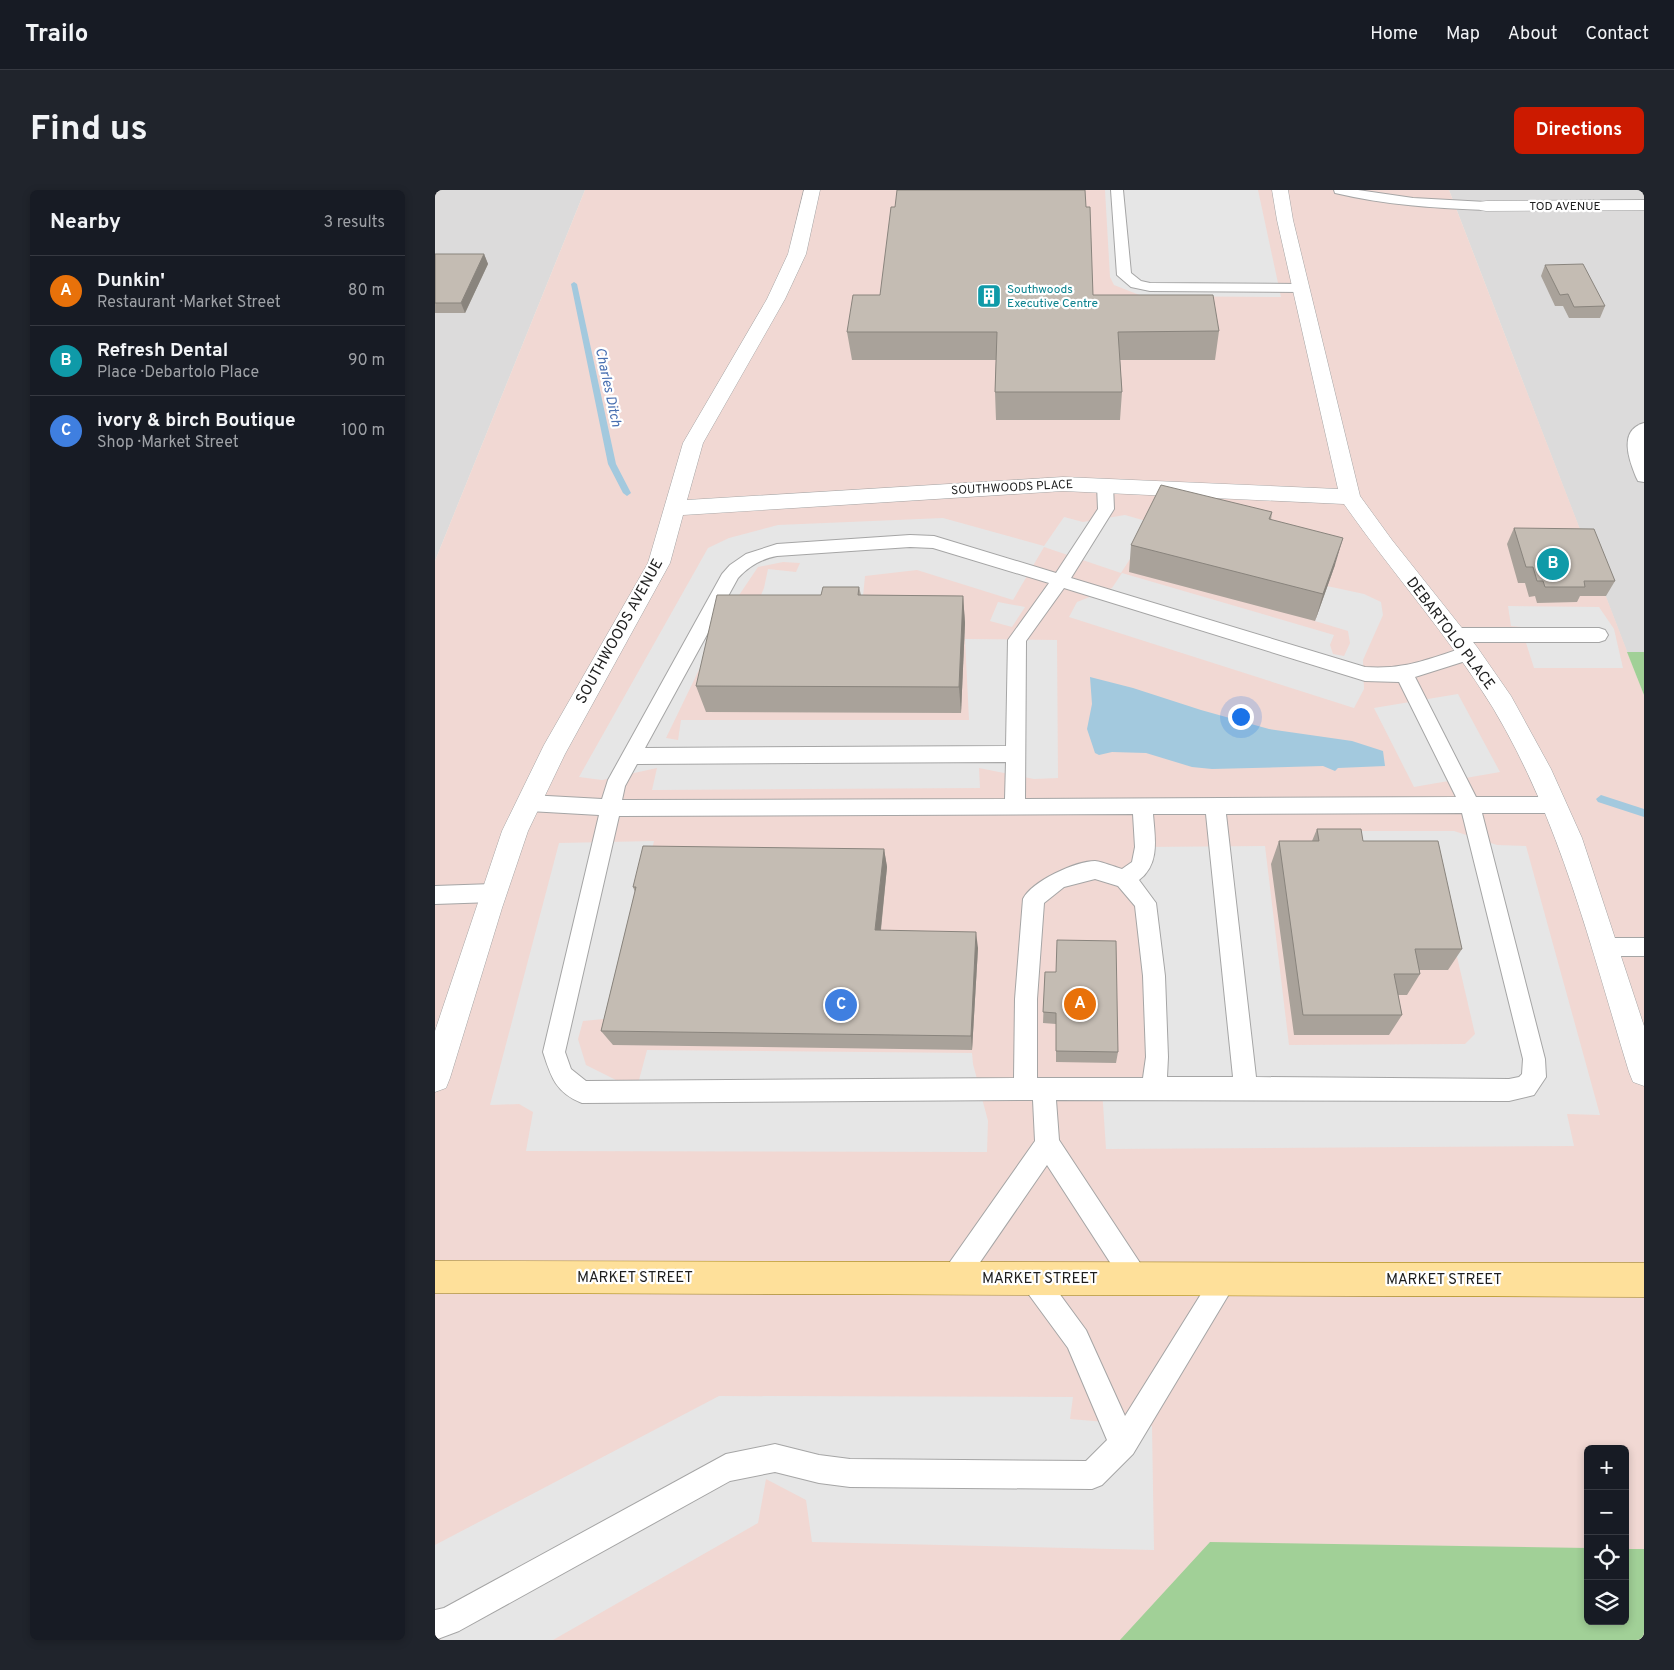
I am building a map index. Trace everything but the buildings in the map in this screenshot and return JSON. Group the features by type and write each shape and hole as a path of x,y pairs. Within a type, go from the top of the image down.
{"main road":[{"name":"MARKET STREET","path":"435,1276 1644,1280"}],"street":[{"name":"SOUTHWOODS AVENUE","path":"435,1078 493,893 515,831 553,752 659,563 693,443 777,299 797,254 812,190"},
{"name":"DEBARTOLO PLACE","path":"1280,190 1285,220 1350,497 1469,653 1502,703 1538,769 1555,805 1583,878 1644,1072"},
{"name":"TOD AVENUE","path":"1486,206 1644,205"},
{"name":"SOUTHWOODS PLACE","path":"674,508 1053,484 1350,497"}],"lane":[{"path":"1117,190 1124,275 1136,284 1150,287 1302,288"},
{"path":"1340,190 1419,203 1486,206"},
{"path":"1644,428 1634,441 1634,451 1644,476"},
{"path":"1015,807 1017,640 1060,581 1106,509 1105,485"},
{"path":"1404,674 1470,806 1534,1059 1534,1077 1526,1087 1509,1090 1154,1088 582,1092 563,1076 554,1052 615,786 731,574 743,562 758,554 777,550 910,541 934,542 1365,674 1390,676 1404,674 1469,653"},
{"path":"1454,635 1599,635"},
{"path":"632,756 1016,754"},
{"path":"529,803 611,808 1555,805"},
{"path":"1125,879 1141,866 1145,847 1143,807"},
{"path":"1215,807 1246,1088"},
{"path":"1135,1278 1047,1143 1035,1089 1026,999 1034,899 1058,880 1095,870 1125,879 1145,903 1154,976 1157,1057 1154,1088"},
{"path":"435,894 493,893"},
{"path":"1605,947 1644,946"},
{"path":"954,1278 1031,1170 1047,1143"},
{"path":"1033,1279 1077,1339 1123,1444"},
{"path":"435,1625 449,1621 727,1468 775,1458 819,1469 850,1473 1092,1475 1123,1444 1225,1279"}],"shaded area":[{"path":"435,190 585,190 435,561"},
{"path":"585,190 1449,190 1644,695 1644,1640 435,1640 435,561"},
{"path":"1105,190 1258,190 1281,297 1142,296 1114,285 1110,277"},
{"path":"1449,190 1644,190 1644,652 1627,652"},
{"path":"1125,515 1153,523 1121,573 1044,547 1013,600 917,570 865,576 862,607 753,614 764,588 768,569 796,572 800,563 783,562 758,567 725,616 666,738 678,740 681,720 969,720 965,639 1057,640 1058,778 1034,779 979,768 980,788 652,790 657,768 602,780 579,777 708,548 729,538 778,525 943,518 1044,546 1064,517 1083,522"},
{"path":"1122,573 1334,635 1330,645 1333,654 1344,656 1350,643 1348,631 1315,621 1327,586 1364,594 1381,602 1383,615 1363,660 1364,689 1354,708 1069,617 1077,602 1112,588"},
{"path":"998,602 1025,607 1012,627 990,621"},
{"path":"1508,606 1599,607 1614,629 1623,668 1534,668 1521,627 1511,626"},
{"path":"1458,694 1500,772 1414,787 1374,708"},
{"path":"1317,831 1454,831 1497,845 1526,846 1600,1115 1567,1114 1574,1146 1106,1149 1102,1089 1154,1088 1145,903 1125,879 1145,847 1265,846 1289,1045 1465,1044 1475,1034 1434,858"},
{"path":"654,841 614,1018 583,1021 578,1039 586,1065 616,1080 639,1080 647,1050 972,1053 973,1064 988,1121 987,1152 526,1151 533,1112 519,1104 490,1105 559,843"},
{"path":"719,1396 1073,1397 1070,1419 1152,1426 1154,1550 812,1542 806,1500 766,1479 758,1523 553,1640 435,1640 435,1545"}],"green space":[{"path":"1627,652 1644,652 1644,695"},
{"path":"1210,1542 1584,1548 1584,1625 1629,1625 1629,1549 1644,1549 1644,1640 1120,1640"}],"water":[{"path":"1090,677 1269,729 1352,741 1383,751 1385,766 1338,768 1335,771 1323,766 1212,769 1192,767 1146,753 1112,752 1099,755 1095,753 1087,729 1092,704"}],"waterway":[{"name":"Charles Ditch","path":"574,284 612,464 627,493"},
{"name":"Charles Ditch","path":"1601,799 1644,813"}],"place":[{"name":"Southwoods Executive Centre","path":"989,296"},
{"name":"Refresh Dental","path":"1553,564"},
{"name":"Dunkin'","path":"1080,1004"},
{"name":"ivory & birch Boutique","path":"841,1005"}]}
